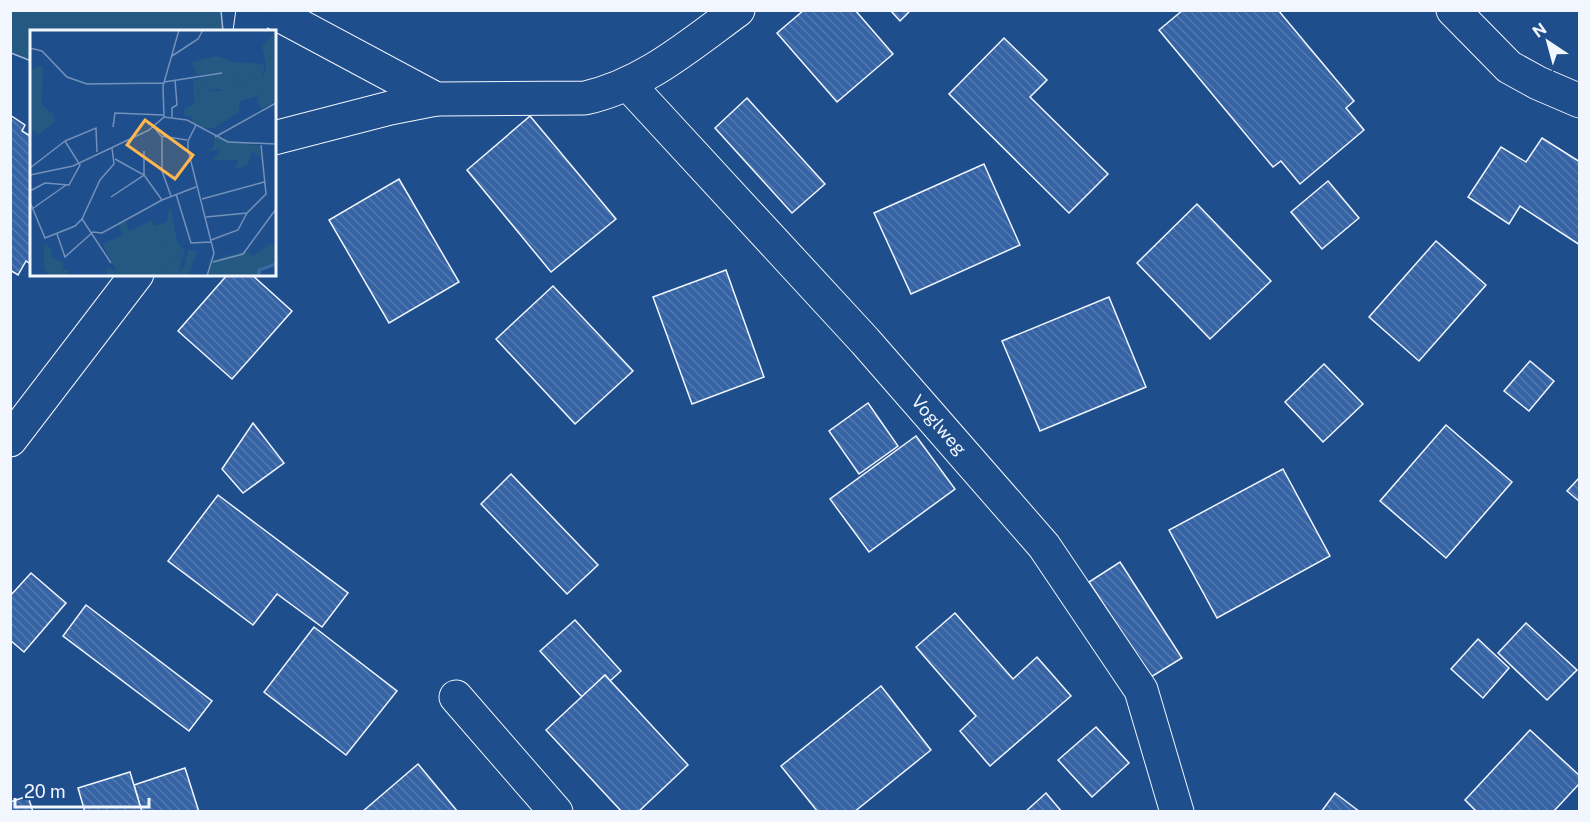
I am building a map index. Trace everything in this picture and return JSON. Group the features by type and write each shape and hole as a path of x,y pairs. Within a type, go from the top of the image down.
{"street":[{"path":"250,30 253,10"},
{"path":"270,10 436,99"},
{"path":"276,137 390,108 436,99 585,98 606,93 658,68 738,10"},
{"path":"1453,10 1509,67 1538,83 1580,101"},
{"name":"Voglweg","path":"628,84 865,341 1044,546 1141,690 1177,812"},
{"path":"10,440 135,276"},
{"path":"456,697 556,812"}],"shaded area":[{"path":"10,11 221,11 223,30 30,30 30,61 11,53"}],"building":[{"path":"804,10 855,10 893,54 837,102 777,33"},
{"path":"890,10 911,10 900,21"},
{"path":"1183,10 1278,10 1354,101 1346,108 1364,130 1300,184 1281,161 1273,167 1159,30"},
{"path":"1004,38 1047,80 1030,97 1108,174 1069,213 949,94"},
{"path":"747,98 825,184 792,213 715,128"},
{"path":"10,115 25,125 22,131 30,136 30,264 26,261 18,275 10,270"},
{"path":"530,116 616,219 551,272 467,170"},
{"path":"1542,138 1580,162 1580,245 1520,206 1509,224 1468,197 1501,147 1526,162"},
{"path":"984,164 1020,245 911,294 874,213"},
{"path":"399,179 459,282 389,323 329,220"},
{"path":"1328,181 1359,218 1322,249 1291,212"},
{"path":"1197,204 1271,281 1210,339 1137,263"},
{"path":"1436,241 1486,285 1419,361 1369,317"},
{"path":"726,270 764,377 692,404 653,297"},
{"path":"226,276 253,276 292,311 232,379 178,331"},
{"path":"553,286 633,371 575,424 496,339"},
{"path":"1109,297 1146,387 1040,431 1002,341"},
{"path":"1530,361 1554,381 1529,411 1504,391"},
{"path":"1324,364 1363,404 1323,442 1285,402"},
{"path":"868,403 898,446 859,474 829,431"},
{"path":"253,423 284,463 243,493 222,469"},
{"path":"1446,425 1512,482 1446,558 1380,501"},
{"path":"916,436 955,489 869,552 830,499"},
{"path":"1283,469 1330,556 1217,618 1169,530"},
{"path":"511,474 598,565 567,594 481,504"},
{"path":"1580,477 1580,502 1567,491"},
{"path":"218,495 348,593 322,627 277,594 253,625 168,561"},
{"path":"1120,562 1182,658 1151,677 1089,582"},
{"path":"31,573 66,603 24,652 10,640 10,596"},
{"path":"86,605 212,701 189,731 63,636"},
{"path":"955,613 1013,679 1037,657 1071,696 990,766 960,731 976,716 916,647"},
{"path":"575,620 621,671 610,681 605,675 582,697 540,651"},
{"path":"1526,623 1577,670 1547,700 1498,653"},
{"path":"314,627 397,691 346,755 264,692"},
{"path":"1478,639 1509,668 1483,698 1451,669"},
{"path":"605,675 688,765 638,812 622,812 546,730"},
{"path":"881,686 931,750 854,812 818,812 781,766"},
{"path":"1096,727 1129,763 1092,797 1058,760"},
{"path":"1530,730 1580,776 1580,783 1553,812 1477,812 1465,800"},
{"path":"418,764 458,812 362,812"},
{"path":"185,768 199,812 142,812 134,785"},
{"path":"130,772 142,812 85,812 78,788"},
{"path":"1046,793 1062,812 1025,812"},
{"path":"1335,793 1360,812 1321,812"},
{"path":"28,796 33,812 10,812 10,802"}]}
